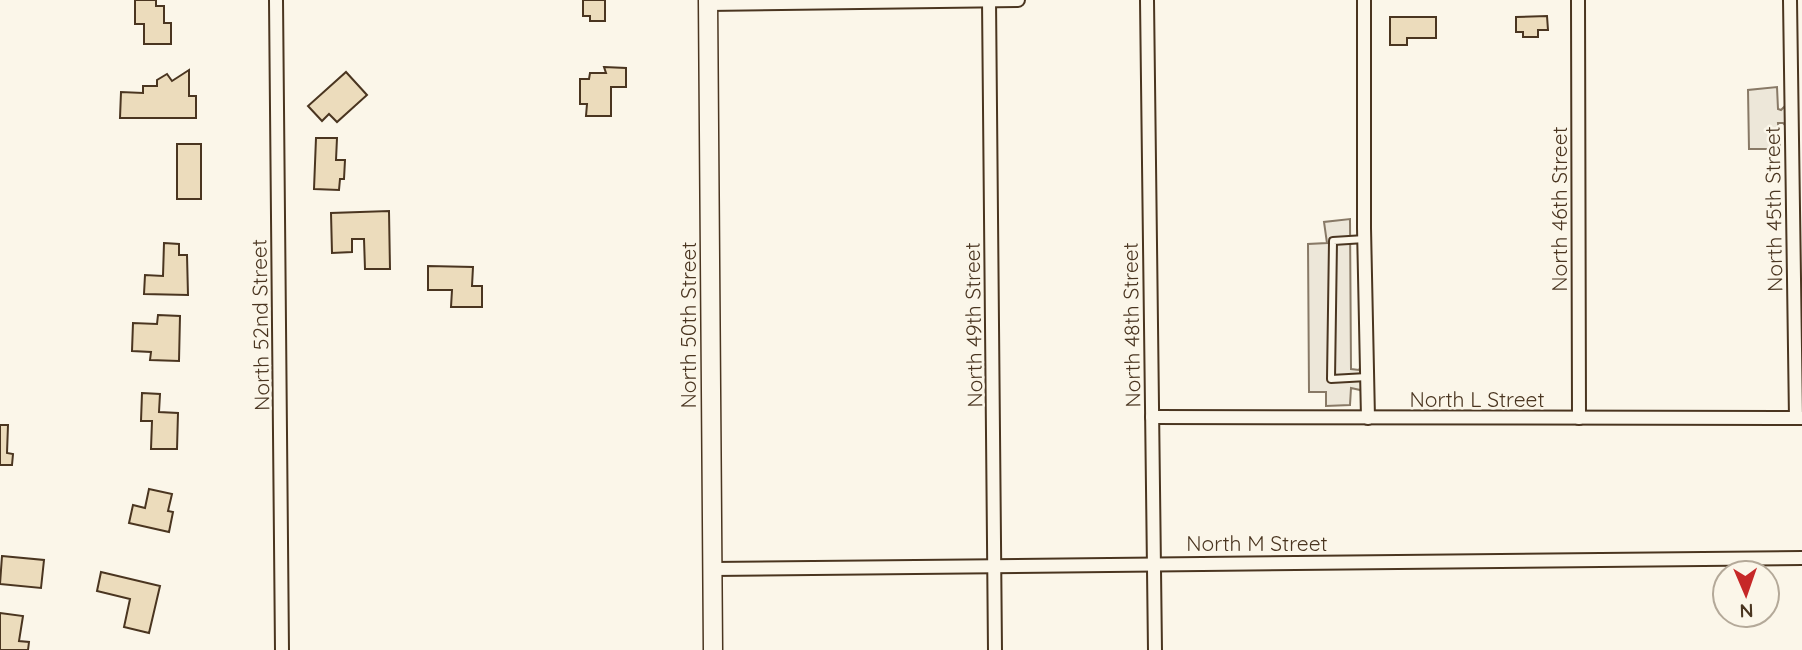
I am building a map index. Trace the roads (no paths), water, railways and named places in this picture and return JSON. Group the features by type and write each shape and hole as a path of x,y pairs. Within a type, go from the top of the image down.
{"street":[{"name":"North 52nd Street","path":"276,0 282,650"},
{"name":"North 49th Street","path":"989,0 995,650"},
{"path":"708,2 1018,0"},
{"name":"North 48th Street","path":"1147,0 1155,650"},
{"path":"1364,0 1368,418"},
{"name":"North 46th Street","path":"1578,0 1579,418"},
{"name":"North 45th Street","path":"1790,0 1799,418"},
{"name":"North 50th Street","path":"708,2 713,650"},
{"name":"North L Street","path":"1152,418 1799,418"},
{"name":"North M Street","path":"713,569 1802,558"}],"lane":[{"path":"1365,239 1333,241 1331,379 1367,377"}]}
